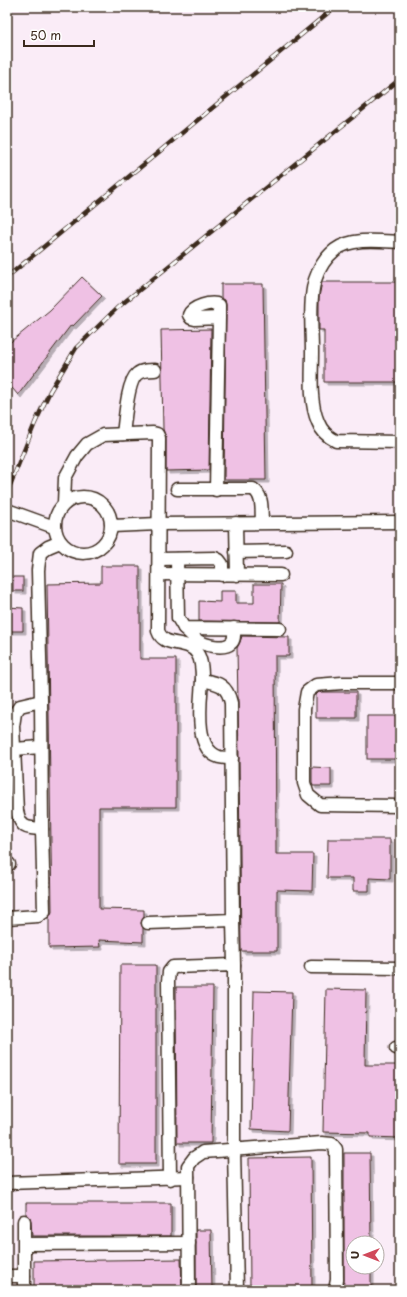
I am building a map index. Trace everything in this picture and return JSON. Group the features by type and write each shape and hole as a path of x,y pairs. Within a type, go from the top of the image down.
{"lane":[{"path":"400,242 361,241 346,244 335,250 322,263 315,281 312,308 313,402 318,422 328,437 336,441 400,442"},
{"path":"216,490 219,318"},
{"path":"123,434 128,399 133,379 138,373 147,370 155,370"},
{"path":"64,504 65,478 77,456 87,444 103,435 157,434 159,438 158,631 160,637 164,641 191,647 198,653 201,665 202,680 201,732 203,741 218,757 232,758"},
{"path":"178,489 253,489 258,493 261,501 262,522"},
{"path":"81,496 90,497 99,501 106,508 112,526 106,543 92,553 83,554 66,548 60,542 54,527 59,510 64,504 81,496"},
{"path":"7,510 54,527"},
{"path":"112,526 262,522 400,522"},
{"path":"236,523 237,575"},
{"path":"7,918 38,916 44,912 38,570 40,553 48,546 60,542"},
{"path":"236,552 286,551"},
{"path":"159,559 215,558 222,564 222,575"},
{"path":"177,559 178,618 184,628 198,641 212,646 228,645 232,643 234,639 234,628"},
{"path":"159,574 281,575"},
{"path":"184,628 280,629"},
{"path":"202,680 215,682 226,688 229,693 231,703 234,966 234,1149 237,1290"},
{"path":"400,683 342,683 316,685 307,692 304,709 304,783 308,795 320,805 400,806"},
{"path":"41,701 20,706 15,713 13,726 17,811 20,822 27,828 42,829"},
{"path":"14,749 41,747"},
{"path":"148,923 233,920"},
{"path":"170,1179 169,972 173,967 234,966"},
{"path":"311,967 400,968"},
{"path":"189,1290 188,1166 194,1158 204,1152 322,1143 332,1144 336,1149 337,1280 335,1290"},
{"path":"7,1183 170,1179 188,1177"},
{"path":"24,1221 24,1290"},
{"path":"24,1244 189,1243"},
{"path":"7,1276 24,1276"}],"shaded area":[{"path":"7,7 400,7 400,1290 7,1290"}],"building":[{"path":"82,277 102,296 73,326 71,325 18,395 7,382 7,345 50,310"},
{"path":"322,282 400,282 400,382 324,382 324,330 319,330 319,297"},
{"path":"221,284 263,284 266,480 224,480 226,305 225,300 221,298"},
{"path":"211,329 209,470 166,471 166,438 163,429 161,330"},
{"path":"101,566 140,566 140,659 176,659 176,807 99,807 99,909 144,910 144,917 141,923 143,928 143,942 99,940 100,947 49,948 49,917 52,912 47,584 101,583"},
{"path":"13,577 23,577 23,591 13,591"},
{"path":"254,584 281,584 280,622 199,621 199,601 220,602 220,591 236,591 236,603 254,603"},
{"path":"7,607 23,608 23,631 7,631"},
{"path":"242,636 289,637 289,656 275,656 276,854 313,854 312,891 277,890 277,951 241,951 237,648"},
{"path":"319,692 356,692 356,718 316,718 316,695"},
{"path":"367,716 400,716 400,759 367,759"},
{"path":"312,767 331,768 331,786 313,786"},
{"path":"328,839 390,839 390,879 369,878 369,891 353,891 353,878 327,878"},
{"path":"120,965 156,965 156,1164 119,1164"},
{"path":"176,987 213,987 211,1143 177,1143"},
{"path":"326,989 366,990 365,1065 400,1065 400,1138 370,1137 370,1133 323,1132"},
{"path":"254,991 292,992 288,1131 251,1129"},
{"path":"344,1153 370,1153 371,1235 345,1235 345,1275 371,1275 371,1290 343,1290"},
{"path":"311,1157 312,1290 250,1290 249,1158"},
{"path":"26,1203 171,1203 171,1236 32,1236 30,1217 26,1214"},
{"path":"196,1230 211,1230 212,1290 196,1290"},
{"path":"181,1259 182,1290 34,1290 34,1261"}],"railway":[{"path":"7,277 335,7"},
{"path":"7,493 35,423 50,391 76,348 117,308 400,79"}]}
